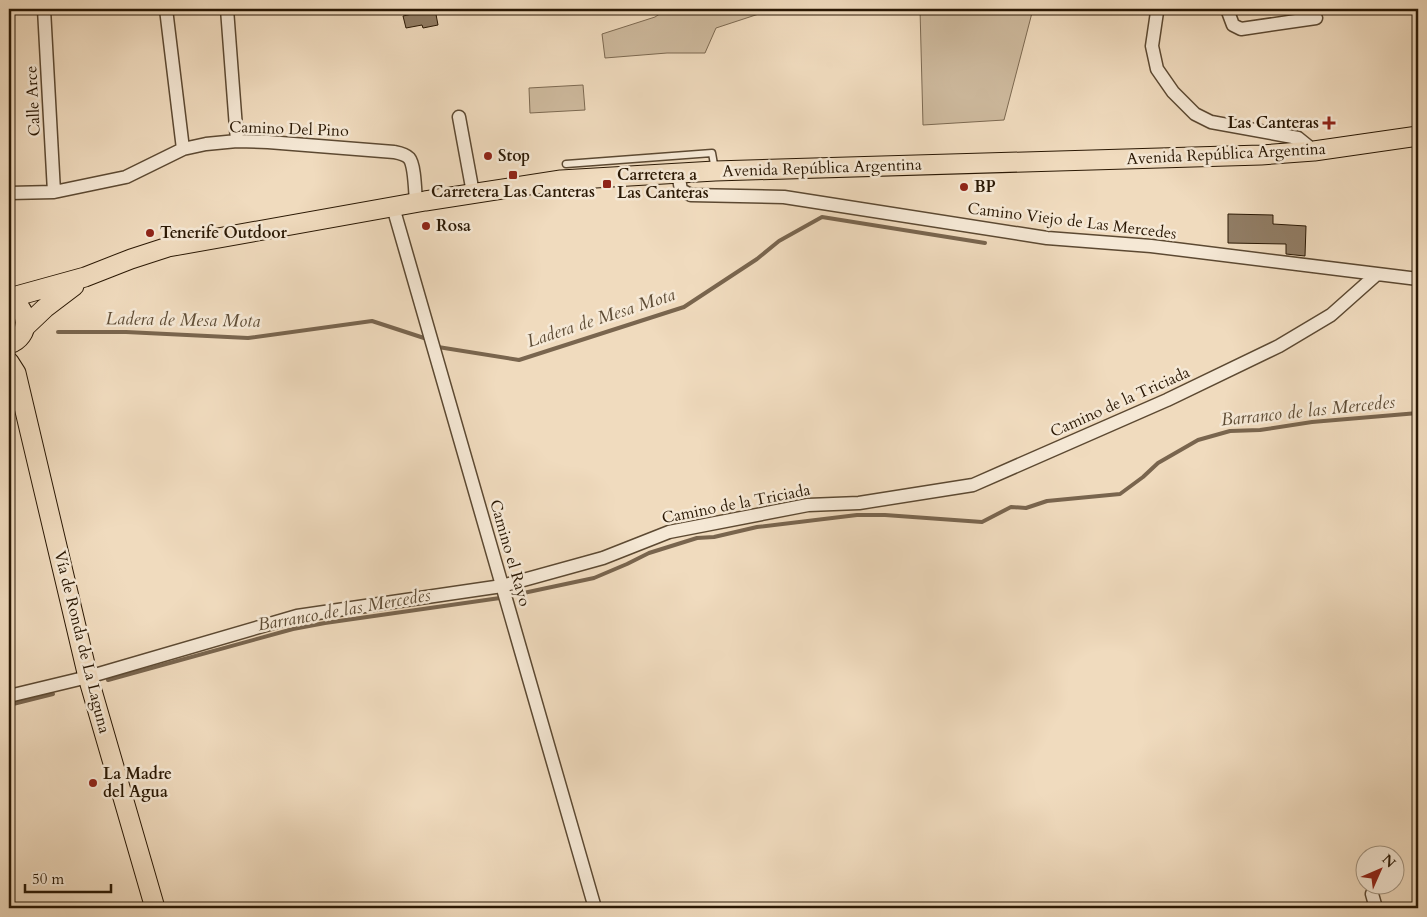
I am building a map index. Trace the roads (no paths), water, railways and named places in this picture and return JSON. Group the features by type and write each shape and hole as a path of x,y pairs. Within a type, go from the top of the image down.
{"main road":[{"name":"Avenida República Argentina","path":"9,299 85,277 131,259 168,248 416,202 561,180 715,171 1261,155 1314,151 1418,136"},
{"name":"Avenida República Argentina","path":"18,336 45,308 85,277"},
{"path":"9,299 22,309 25,317 18,336"},
{"name":"Vía de Ronda de La Laguna","path":"18,336 12,367 88,677 155,908"}],"street":[{"name":"Calle Arce","path":"44,9 54,192"},
{"path":"166,9 183,149"},
{"path":"227,9 237,141"},
{"path":"1156,9 1152,46 1157,69 1173,92 1195,114 1211,122 1298,138 1314,151"},
{"path":"1226,9 1234,26 1241,29 1316,18"},
{"path":"459,118 473,193"},
{"name":"Camino Del Pino","path":"9,193 54,192 126,177 183,149 206,144 237,141 403,154 410,159 416,202"},
{"name":"Camino Viejo de Las Mercedes","path":"678,173 681,190 691,195 784,197 1047,238 1151,246 1418,279"},
{"name":"Camino el Rayo","path":"393,207 595,908"},
{"name":"Camino de la Triciada","path":"9,696 88,677 297,616 502,586 603,558 669,532 808,505 859,502 973,485 1167,400 1279,346 1331,315 1376,275"},
{"path":"1372,894 1376,908"}],"lane":[{"path":"566,164 712,153 715,171"}],"waterway":[{"name":"Ladera de Mesa Mota","path":"438,347 519,360 684,307 757,259 779,241 822,217 985,243"},
{"name":"Ladera de Mesa Mota","path":"58,332 126,332 248,338 372,321 424,338"},
{"name":"Barranco de las Mercedes","path":"514,595 594,578 649,553 697,538 714,537 757,527 857,515 885,515 982,522 1011,507 1026,508 1047,501 1120,494 1158,463 1198,440 1230,431 1260,430 1312,422 1418,413"},
{"name":"Barranco de las Mercedes","path":"108,680 293,629 500,598"},
{"name":"Barranco de las Mercedes","path":"9,705 53,694"}],"place":[{"name":"Las Canteras","path":"1329,123"},
{"name":"Stop","path":"488,156"},
{"name":"Carretera Las Canteras","path":"513,175"},
{"name":"Carretera a Las Canteras","path":"607,184"},
{"name":"BP","path":"964,187"},
{"name":"Rosa","path":"426,226"},
{"name":"Tenerife Outdoor","path":"150,233"},
{"name":"La Madre del Agua","path":"93,783"}]}
